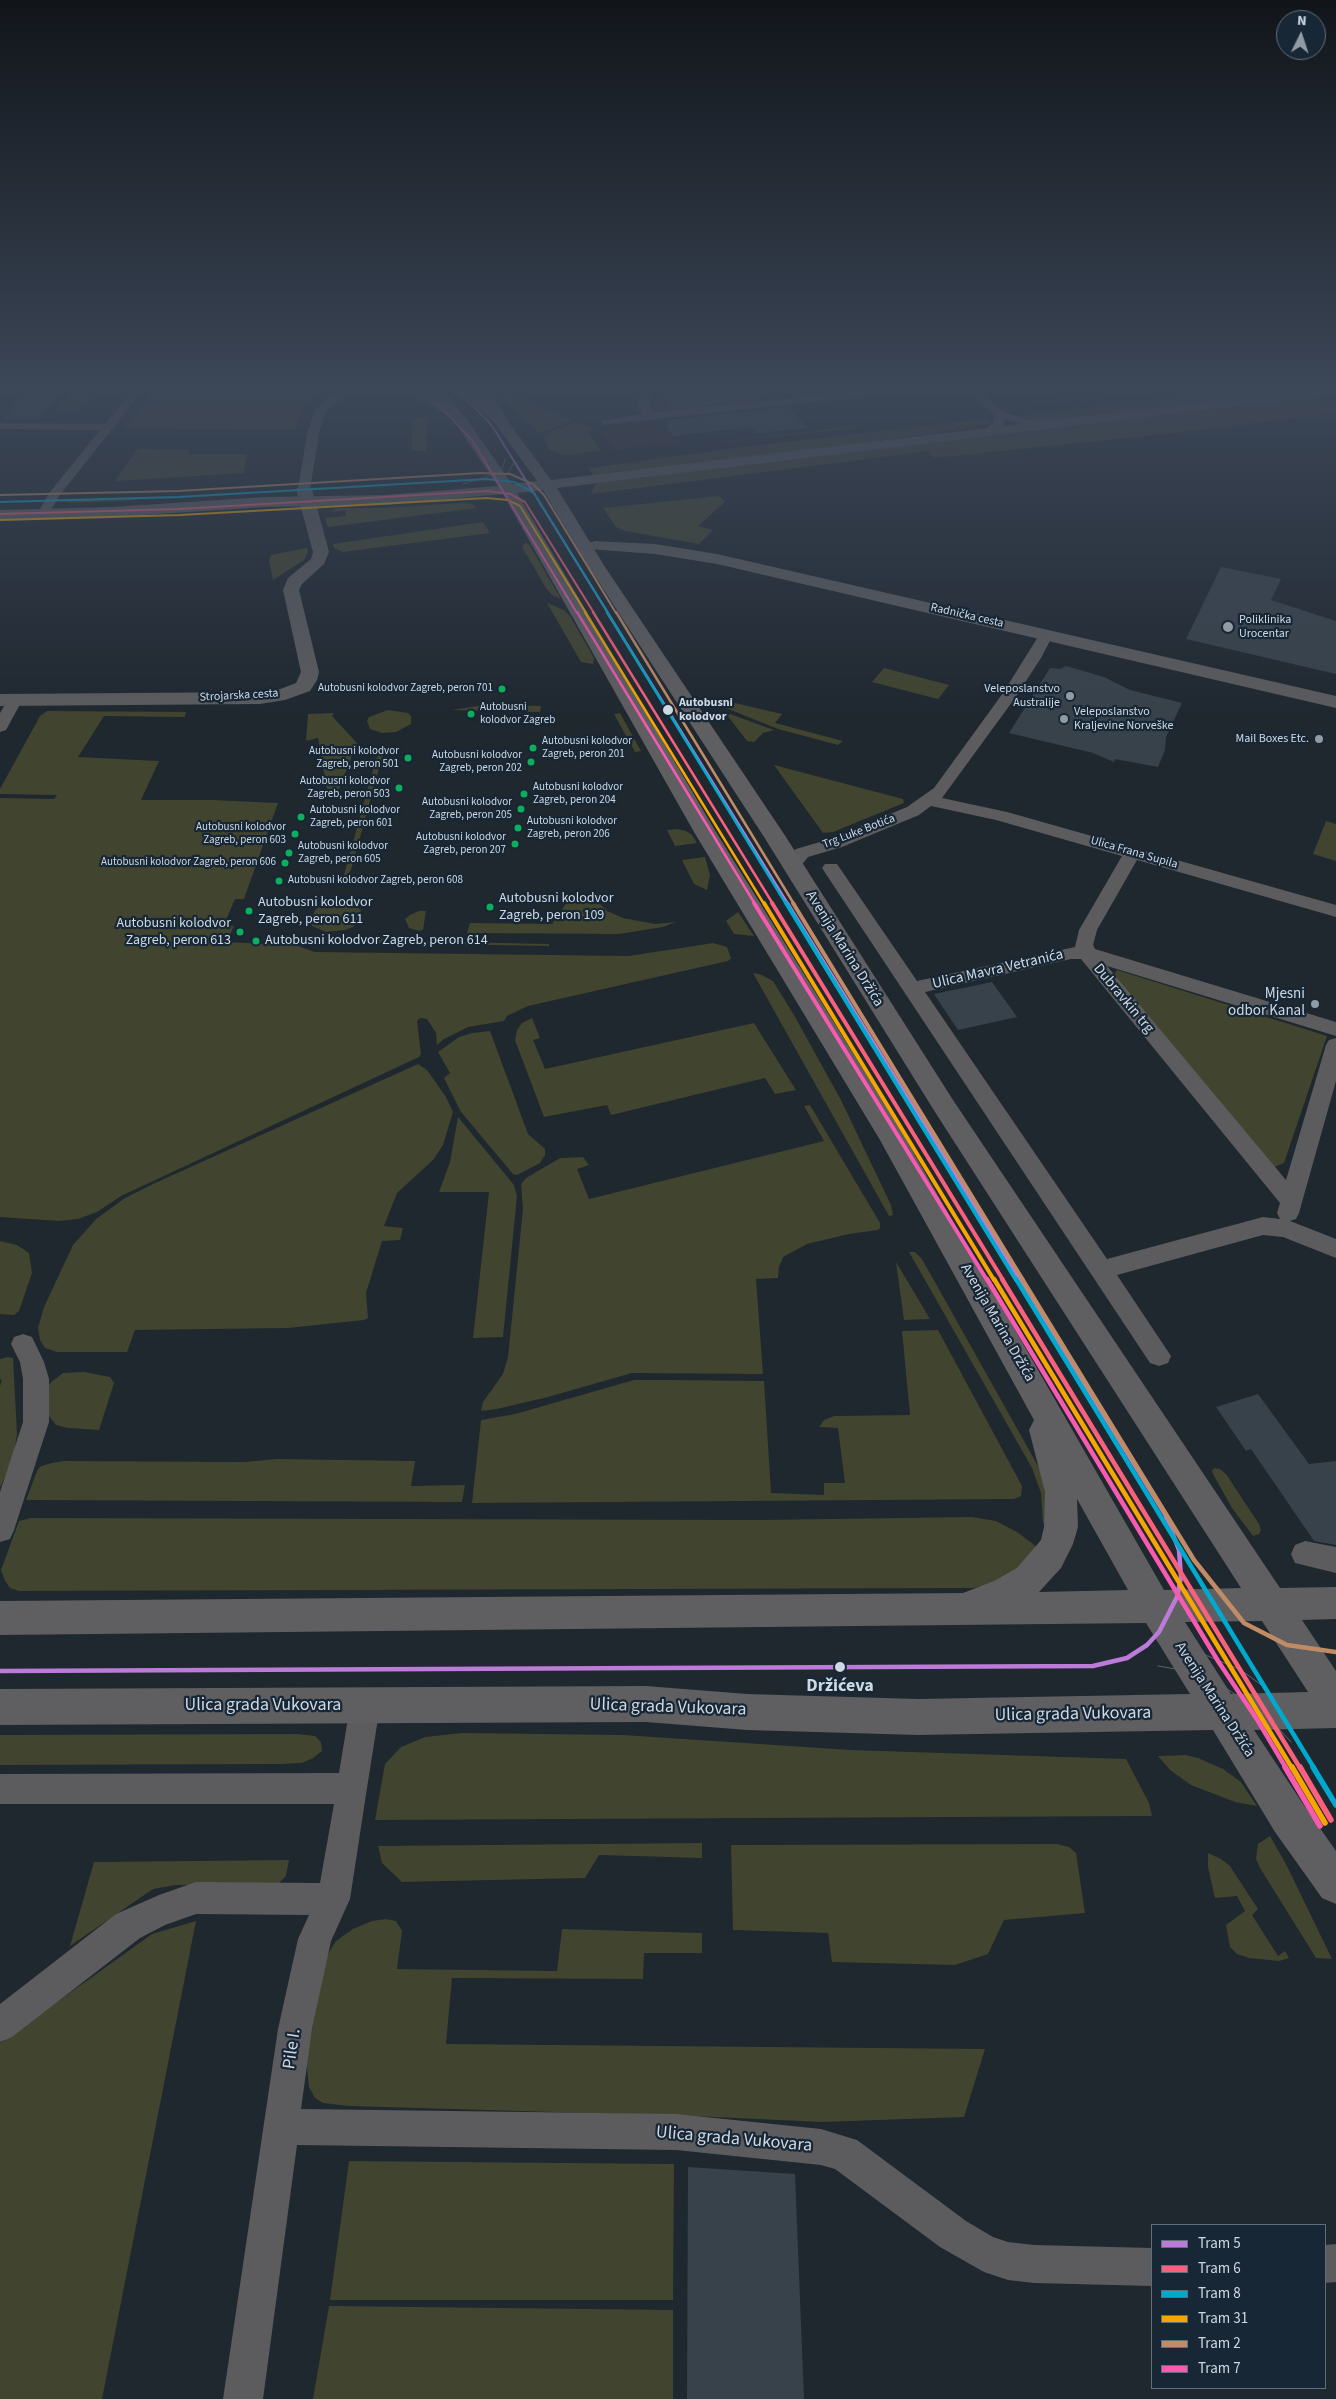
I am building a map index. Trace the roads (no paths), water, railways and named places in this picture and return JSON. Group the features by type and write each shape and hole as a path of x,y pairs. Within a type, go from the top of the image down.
{"main road":[{"path":"0,515 93,512 231,501"},
{"name":"Avenija Marina Držića","path":"522,501 562,580 630,704 705,832 891,1136 1156,1608 1289,1818 1336,1884"},
{"name":"Avenija Marina Držića","path":"557,501 597,567 694,712 944,1106 1336,1704"},
{"path":"584,516 595,546 597,567"},
{"path":"944,1610 978,1604 1019,1586 1039,1570 1056,1544 1061,1527 1061,1492 1035,1390"},
{"path":"0,1618 1156,1608 1336,1603"},
{"name":"Ulica grada Vukovara","path":"0,1707 646,1704 747,1712 918,1717 1336,1710"}],"street":[{"path":"43,514 50,501"},
{"name":"Strojarska cesta","path":"0,727 8,700 260,698 278,696 303,687 308,680 310,672 291,590 294,582 318,561 321,552 307,501"},
{"name":"Radnička cesta","path":"595,546 655,549 717,559 1336,702"},
{"name":"Trg Luke Botića","path":"792,866 794,860 802,853 836,843 913,811 930,801 949,783 985,733 1034,658 1046,634"},
{"name":"Ulica Frana Supila","path":"930,801 1001,816 1336,910"},
{"path":"1086,953 1084,945 1088,930 1132,853"},
{"path":"831,868 1160,1356"},
{"name":"Ulica Mavra Vetranića","path":"912,989 1071,953 1086,953"},
{"name":"Dubravkin trg","path":"1086,953 1336,1029"},
{"name":"Dubravkin trg","path":"1086,953 1290,1200"},
{"path":"1284,1228 1290,1200 1336,1045"},
{"path":"1102,1270 1250,1228 1274,1226 1284,1228 1336,1249"},
{"path":"0,1530 30,1445 36,1422 36,1379 32,1362 23,1344"},
{"path":"1304,1554 1336,1560"},
{"name":"Pile I.","path":"243,2399 295,2029 315,1939 334,1899 365,1706"},
{"path":"0,1789 352,1788"},
{"path":"0,2025 128,1926 158,1911 196,1898 334,1899"},
{"name":"Ulica grada Vukovara","path":"282,2127 676,2132 821,2148 844,2153 953,2234 984,2253 1008,2261 1034,2264 1151,2268"}],"tram line":[{"name":"8","path":"0,502 37,501"},
{"name":"6","path":"0,514 179,509 317,501"},
{"name":"31","path":"0,520 180,515 434,501"},
{"name":"7","path":"509,501 717,843 894,1126 1218,1661 1258,1721 1320,1826"},
{"name":"31","path":"510,501 520,506 899,1123 1223,1657 1263,1718 1325,1823"},
{"name":"6","path":"523,501 905,1119 1229,1654 1269,1714 1331,1820"},
{"name":"5","path":"0,1671 1093,1666 1127,1658 1147,1645 1159,1632 1177,1597 1181,1577 1179,1550 1165,1514 539,501"},
{"name":"8","path":"539,501 915,1113 1239,1648 1279,1708 1336,1805"},
{"name":"2","path":"548,501 1194,1560 1244,1623 1287,1645 1336,1652"},
{"path":"1187,1651 1208,1656 1241,1670 1264,1687 1283,1706"},
{"path":"1158,1666 1188,1671 1227,1689 1266,1715 1291,1742"}],"place":[{"name":"Poliklinika Urocentar","path":"1228,627"},
{"name":"Autobusni kolodvor Zagreb, peron 701","path":"502,689"},
{"name":"Veleposlanstvo Australije","path":"1070,696"},
{"name":"Autobusni kolodvor","path":"668,710"},
{"name":"Autobusni kolodvor Zagreb","path":"471,714"},
{"name":"Veleposlanstvo Kraljevine Norveške","path":"1064,719"},
{"name":"Mail Boxes Etc.","path":"1319,739"},
{"name":"Autobusni kolodvor Zagreb, peron 201","path":"533,748"},
{"name":"Autobusni kolodvor Zagreb, peron 501","path":"408,758"},
{"name":"Autobusni kolodvor Zagreb, peron 202","path":"531,762"},
{"name":"Autobusni kolodvor Zagreb, peron 503","path":"399,788"},
{"name":"Autobusni kolodvor Zagreb, peron 204","path":"524,794"},
{"name":"Autobusni kolodvor Zagreb, peron 205","path":"521,809"},
{"name":"Autobusni kolodvor Zagreb, peron 601","path":"301,817"},
{"name":"Autobusni kolodvor Zagreb, peron 206","path":"518,828"},
{"name":"Autobusni kolodvor Zagreb, peron 603","path":"295,834"},
{"name":"Autobusni kolodvor Zagreb, peron 207","path":"515,844"},
{"name":"Autobusni kolodvor Zagreb, peron 605","path":"289,853"},
{"name":"Autobusni kolodvor Zagreb, peron 606","path":"285,863"},
{"name":"Autobusni kolodvor Zagreb, peron 608","path":"279,881"},
{"name":"Autobusni kolodvor Zagreb, peron 109","path":"490,907"},
{"name":"Autobusni kolodvor Zagreb, peron 611","path":"249,911"},
{"name":"Autobusni kolodvor Zagreb, peron 613","path":"240,932"},
{"name":"Autobusni kolodvor Zagreb, peron 614","path":"256,941"},
{"name":"Mjesni odbor Kanal","path":"1315,1004"},
{"name":"Držićeva","path":"840,1667"}]}
